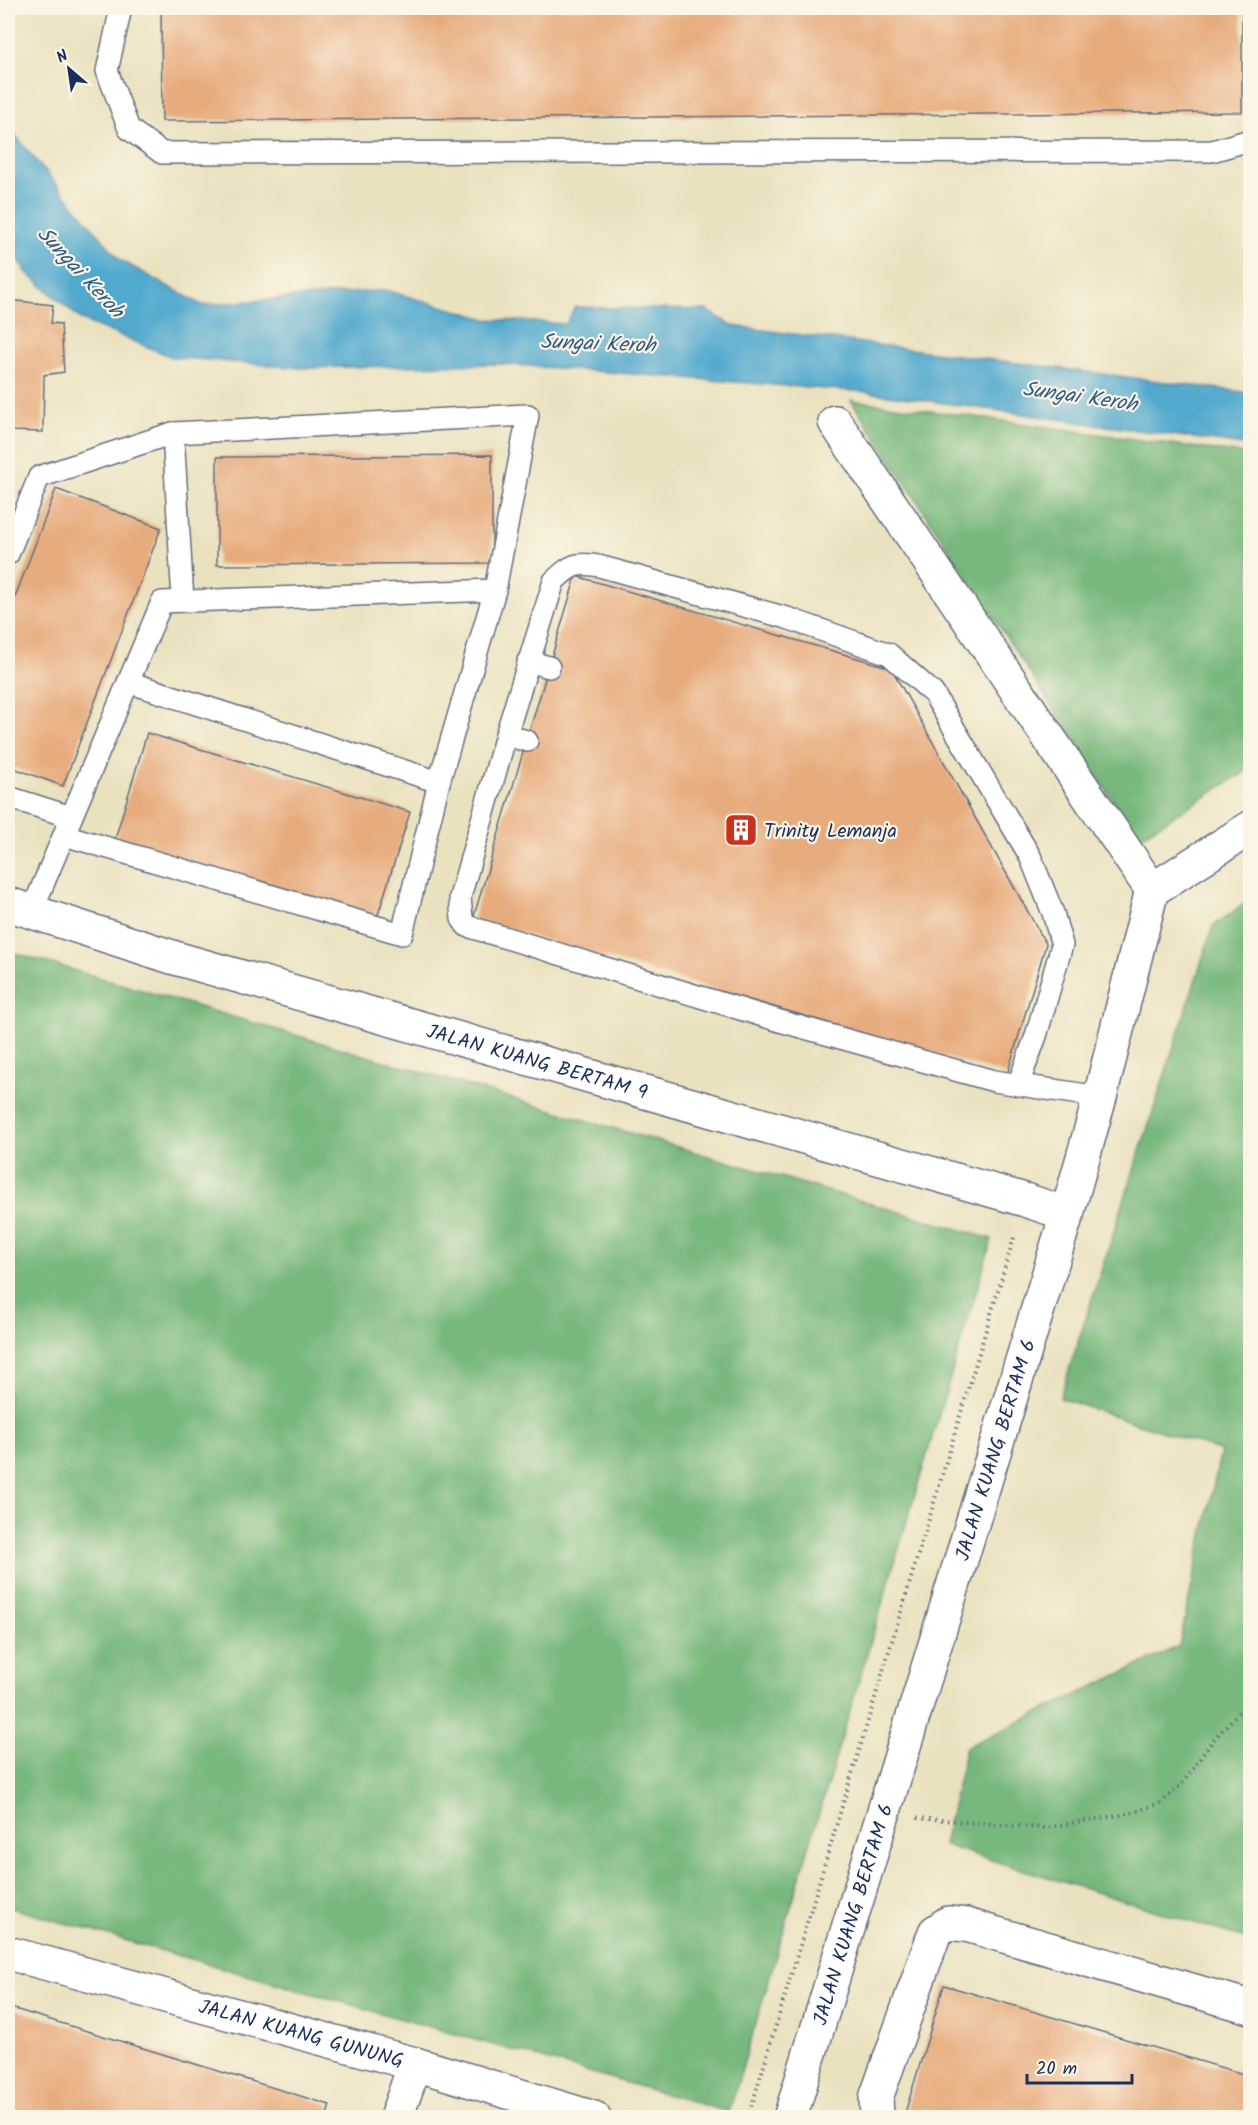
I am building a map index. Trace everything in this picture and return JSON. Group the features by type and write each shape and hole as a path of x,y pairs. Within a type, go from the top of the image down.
{"street":[{"path":"835,422 1152,890 1251,828"},
{"name":"JALAN KUANG BERTAM 6","path":"790,2118 1068,1214 1152,890"},
{"name":"JALAN KUANG BERTAM 9","path":"19,909 175,958 1068,1214"},
{"path":"879,2118 876,2098 935,1932 948,1923 966,1925 1251,2007"},
{"name":"JALAN KUANG GUNUNG","path":"8,1953 415,2064 594,2118"},
{"path":"396,2118 415,2064"}],"lane":[{"path":"121,8 107,71 129,129 162,153 1200,151 1251,140"},
{"path":"8,554 39,477 173,433 528,415 495,590 439,782 402,934 67,826 8,797"},
{"path":"173,433 183,601"},
{"path":"1018,1085 1036,1036 1062,945 1053,913 1030,856 933,693 889,654 788,618 599,566 582,563 569,567 554,581 506,735 460,897 459,909 467,926 783,1022 994,1081 1018,1085 1100,1096"},
{"path":"19,909 67,826 162,602 495,590"},
{"path":"528,661 549,667"},
{"path":"128,682 439,782"},
{"path":"506,735 527,741"}],"path":[{"path":"748,2118 1025,1200"},
{"path":"1251,1311 1248,1327 1251,1332"},
{"path":"883,1815 1043,1828 1131,1813 1160,1803 1182,1784 1214,1739 1251,1700"}],"green space":[{"path":"851,400 1250,455 1250,769 1138,838"},
{"path":"1250,900 1250,1940 943,1845 966,1747 1179,1646 1221,1451 1060,1398 1213,926"},
{"path":"8,951 992,1239 729,2112 8,1907"}],"water":[{"name":"Sungai Keroh","path":"8,127 120,260 202,305 385,290 487,319 566,324 575,307 707,310 732,326 1250,393 1250,446 866,392 503,364 302,368 172,357 82,320 26,272 8,242"}],"building":[{"path":"161,8 1242,8 1242,112 162,121"},
{"path":"8,300 53,305 51,323 61,324 64,372 44,375 43,432 8,431"},
{"path":"492,455 492,563 217,565 217,457"},
{"path":"56,489 161,528 63,786 8,766 8,616"},
{"name":"Trinity Lemanja","path":"576,576 891,668 1046,944 1007,1075 473,919"},
{"path":"147,733 410,812 377,918 115,839"},
{"path":"944,1985 1250,2076 1248,2118 921,2118 905,2113"},
{"path":"8,2007 330,2105 326,2118 21,2118 8,2114"}],"place":[{"name":"Trinity Lemanja","path":"741,830"}]}
